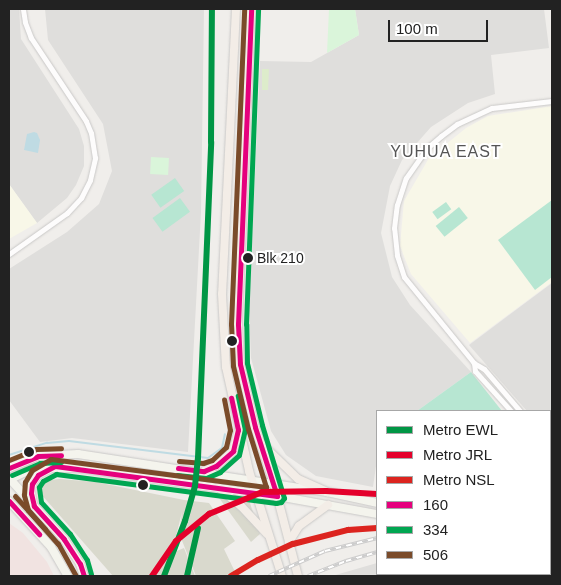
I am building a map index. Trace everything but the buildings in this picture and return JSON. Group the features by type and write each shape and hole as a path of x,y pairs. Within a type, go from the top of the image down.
{"main road":[{"path":"236,9 222,314 228,386 238,430 282,576"},
{"path":"251,9 238,324 240,364 260,442 278,496 298,576"},
{"path":"204,471 216,466 233,452 238,430"},
{"path":"260,442 298,479 327,492"},
{"path":"9,468 38,456 78,454 204,471 327,492 376,503"},
{"path":"34,506 31,493 32,484 38,475 55,466"},
{"path":"84,576 80,564 64,539 9,479 34,468 55,466 218,487 376,514"},
{"path":"218,487 240,506 270,537"},
{"path":"9,501 13,508 51,547 68,576"},
{"path":"289,542 299,526 328,505"}],"street":[{"path":"9,254 56,222 81,198 90,180 95,158 92,139 86,121 31,38 25,22 23,9"},
{"path":"519,410 484,369 474,363 404,277 397,255 394,228 397,204 406,178 426,149 456,124 492,108 552,101"},
{"path":"474,363 475,371 510,410"}],"shaded area":[{"path":"9,9 19,9 21,39 79,129 84,146 84,166 76,185 67,198 37,223 9,184"},
{"path":"45,9 204,9 201,212 188,452 72,438 40,442 9,400 9,269 67,232 99,204 112,171 103,124 48,40"},
{"path":"355,9 544,9 549,48 491,55 495,94 468,103 431,127 402,160 390,186 381,233 392,277 410,305 471,372 418,410 376,410 376,466 373,487 316,476 286,455 271,431 251,358 249,310 260,61 311,62 359,35"},
{"path":"552,106 552,282 470,343 411,274 400,246 404,201 429,158 466,128 488,116"},
{"path":"9,184 37,223 9,239"},
{"path":"552,283 552,443 551,410 526,410 469,345"},
{"path":"50,480 96,482 184,500 209,503 235,541 224,549 237,576 196,576 179,533 182,512 176,536 162,557 184,548 195,576 113,576 40,493 41,485"},
{"path":"217,495 249,500 260,534 251,542"},
{"path":"9,523 23,533 47,562 54,576 9,576"},
{"path":"376,563 376,575 542,575 542,576 332,576"}],"green space":[{"path":"329,9 355,9 359,35 327,53"},
{"path":"262,69 269,69 268,90 262,90"},
{"path":"151,157 169,158 168,175 150,174"},
{"path":"175,178 184,191 160,208 151,195"},
{"path":"180,198 190,212 162,232 152,218"},
{"path":"552,200 552,277 535,290 498,240"},
{"path":"446,202 451,209 438,219 432,212"},
{"path":"459,207 468,218 444,237 436,226"},
{"path":"471,372 501,410 418,410"}],"water":[{"path":"37,133 40,140 38,153 24,150 27,134"}],"waterway":[{"path":"9,455 47,443 69,441 208,458 222,448 225,434"}],"railway":[{"path":"269,576 325,551 376,538"},
{"path":"308,576 346,561 376,552"}],"metro line":[{"name":"EWL","path":"164,576 185,521 195,486 198,458 211,142 212,9"},
{"name":"JRL","path":"152,576 176,541 209,514 262,492 326,491 376,494"},
{"name":"EWL","path":"187,576 198,528"},
{"name":"NSL","path":"231,576 258,560 293,544 348,530 376,528"}],"transit line":[{"name":"506","path":"76,576 58,544 28,510 24,495 25,482 32,470 51,459 266,487 248,429 233,366 231,324 244,9"},
{"name":"160","path":"84,576 80,564 64,539 34,506 31,493 32,484 38,475 55,466 277,496 255,427 240,364 238,324 251,9"},
{"name":"334","path":"91,574 87,560 70,534 41,502 39,487 43,481 56,474 276,503 281,502 284,498 262,425 247,363 246,324 258,9"},
{"name":"334","path":"177,475 206,478 220,472 239,455 245,430 238,396"},
{"name":"160","path":"178,468 204,471 216,466 233,451 238,430 231,398"},
{"name":"506","path":"179,461 203,463 212,460 226,447 230,430 224,400"},
{"name":"506","path":"9,460 36,449 61,448"},
{"name":"160","path":"9,468 38,456 61,455"},
{"name":"334","path":"12,475 40,463 61,462"},
{"name":"506","path":"15,496 45,529"},
{"name":"160","path":"9,501 39,534"}],"place":[{"name":"Blk 210","path":"248,258"}],"district":[{"name":"YUHUA EAST","path":"446,152"}]}
